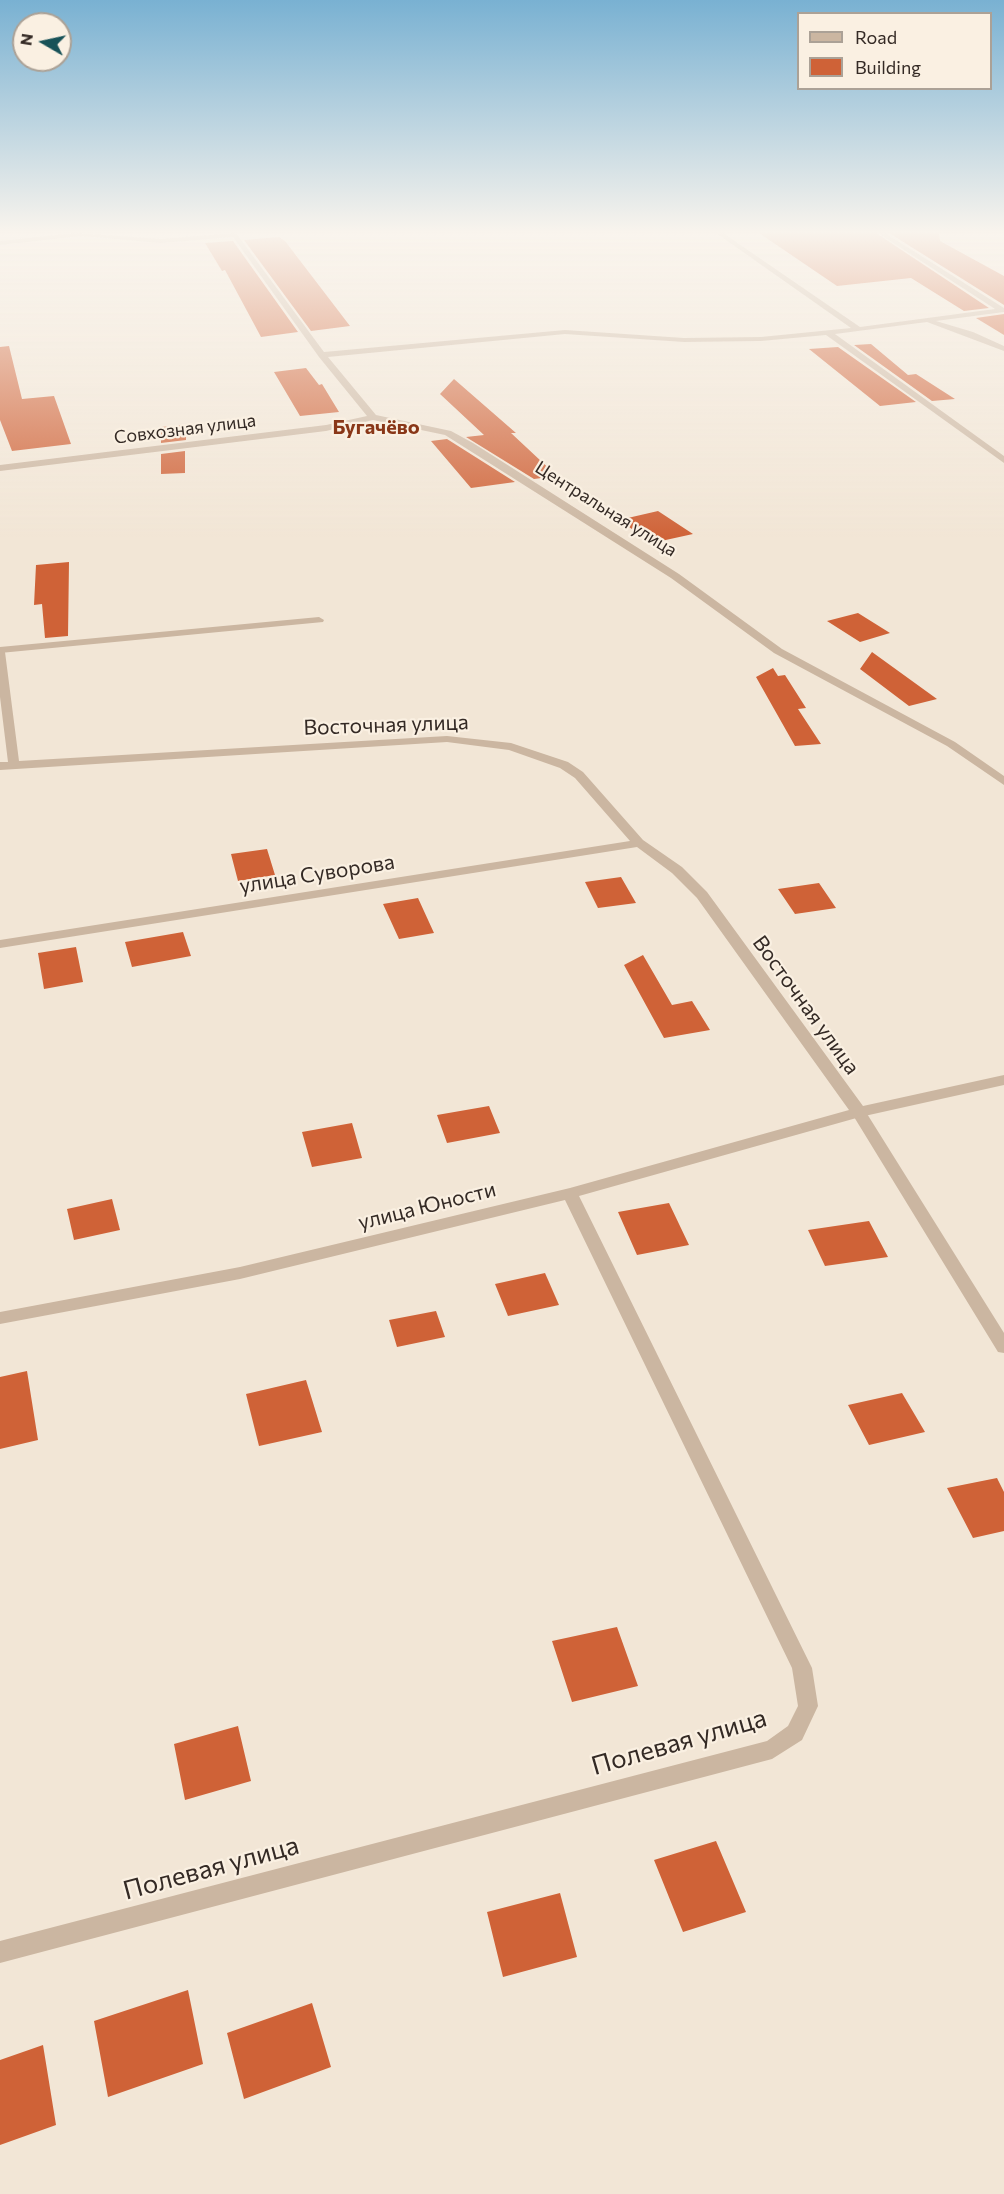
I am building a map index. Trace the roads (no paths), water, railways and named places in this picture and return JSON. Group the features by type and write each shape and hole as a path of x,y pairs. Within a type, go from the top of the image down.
{"street":[{"path":"308,335 373,417"},
{"path":"322,355 529,335"},
{"path":"626,335 710,340 788,335"},
{"path":"831,335 1004,460"},
{"path":"973,335 1004,349"},
{"name":"Совхозная улица","path":"0,468 332,427 373,417"},
{"name":"Центральная улица","path":"373,417 448,434 470,445 675,576 778,651 951,744 1004,781"},
{"path":"14,765 0,651 319,620"},
{"name":"Восточная улица","path":"0,766 447,739 481,741 511,747 572,770 639,843 676,870 702,895 859,1112 1004,1347"},
{"name":"улица Суворова","path":"0,944 639,843"},
{"path":"859,1112 1004,1080"},
{"name":"улица Юности","path":"0,1318 240,1273 570,1193 859,1112"},
{"name":"Полевая улица","path":"0,1952 772,1749 795,1733 807,1707 802,1668 570,1193"}],"district":[{"name":"Бугачёво","path":"376,427"}]}
